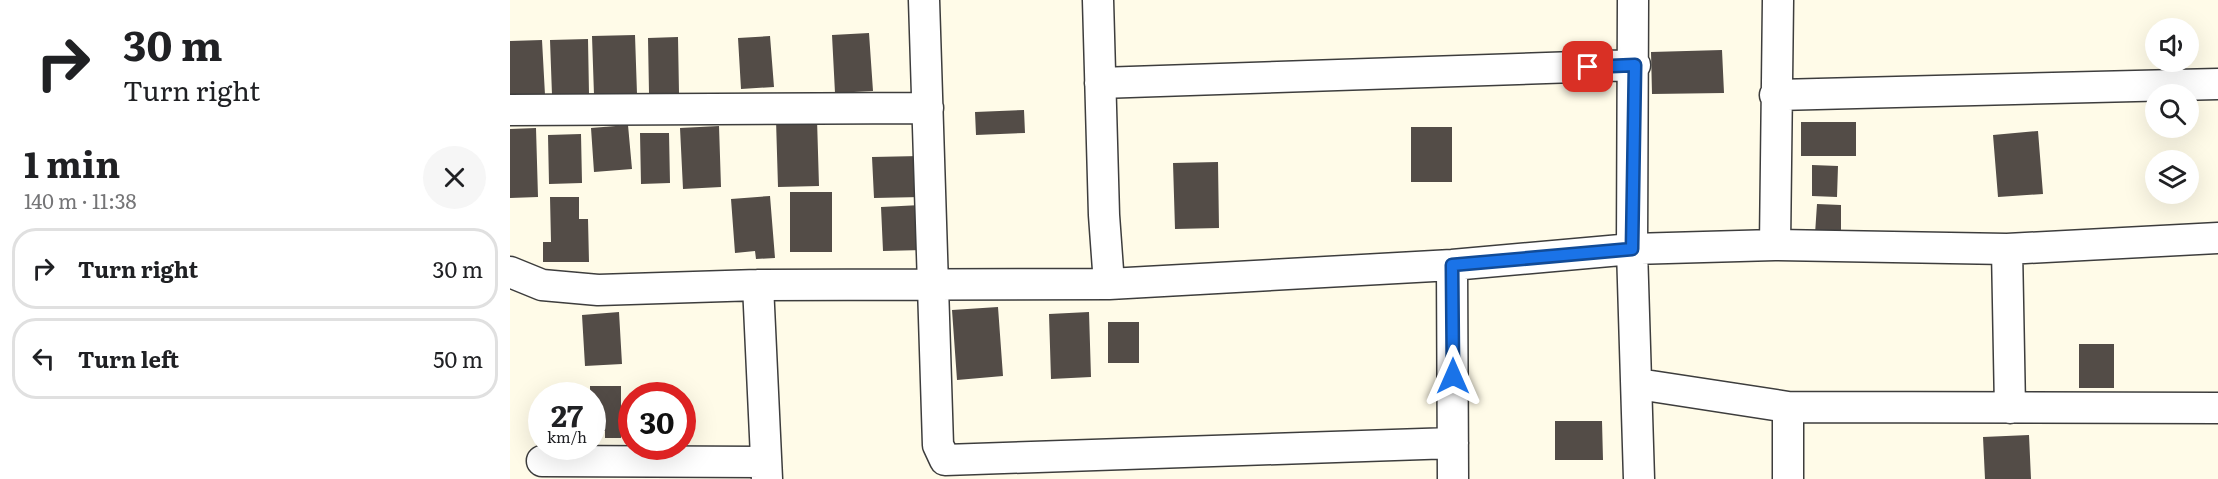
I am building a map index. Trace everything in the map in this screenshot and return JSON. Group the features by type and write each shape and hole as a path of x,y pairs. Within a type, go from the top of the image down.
{"street":[{"path":"924,0 938,445 945,460 1453,442"},
{"path":"1098,0 1108,284"},
{"path":"1633,0 1635,65 1632,249 1638,384 1639,479"},
{"path":"1775,245 1775,95 1778,0"},
{"path":"1100,83 1635,65"},
{"path":"1775,95 2218,84"},
{"path":"510,110 928,108"},
{"path":"510,272 542,285 598,290 758,285 1108,284 1452,265 1632,249 1775,245 2007,249 2218,238"},
{"path":"2007,249 2010,408"},
{"path":"1452,265 1453,479"},
{"path":"542,461 766,470 758,285"},
{"path":"1638,384 1788,407 2218,408"},
{"path":"1788,407 1788,479"}],"building":[{"path":"869,33 873,91 835,93 832,35"},
{"path":"635,35 637,94 594,95 592,36"},
{"path":"770,36 774,87 741,89 738,38"},
{"path":"678,37 679,93 649,93 648,38"},
{"path":"588,39 589,94 552,95 550,40"},
{"path":"542,40 545,95 510,97 510,41"},
{"path":"1722,50 1724,93 1652,94 1651,52"},
{"path":"1024,110 1025,133 976,135 975,112"},
{"path":"817,119 819,186 778,187 776,120"},
{"path":"1801,122 1856,122 1856,156 1801,156"},
{"path":"628,125 632,169 594,172 591,128"},
{"path":"719,126 721,187 683,189 680,128"},
{"path":"1411,127 1452,127 1452,182 1411,182"},
{"path":"536,128 538,197 510,198 510,129"},
{"path":"2038,131 2043,194 1998,197 1993,135"},
{"path":"640,133 669,133 670,183 641,184"},
{"path":"581,134 582,183 549,184 548,135"},
{"path":"920,156 921,197 874,198 872,157"},
{"path":"1218,162 1219,228 1175,229 1173,163"},
{"path":"1812,165 1838,166 1837,197 1812,196"},
{"path":"790,192 832,192 832,252 790,252"},
{"path":"770,196 775,258 756,259 755,251 735,253 731,199"},
{"path":"550,197 579,197 579,219 588,219 589,262 543,262 543,242 551,242"},
{"path":"1817,204 1841,205 1841,235 1815,234"},
{"path":"921,205 923,250 883,251 881,207"},
{"path":"998,307 1003,376 957,380 952,310"},
{"path":"619,312 622,364 585,366 582,315"},
{"path":"1089,312 1091,377 1051,379 1049,314"},
{"path":"1108,322 1139,322 1139,363 1108,363"},
{"path":"2079,344 2114,344 2114,388 2079,388"},
{"path":"606,386 618,386 618,438 606,438"},
{"path":"1555,421 1602,421 1603,460 1555,460"},
{"path":"2029,435 2031,479 1985,479 1983,437"}],"route":[{"path":"1453,376 1452,265 1632,249 1635,65 1588,67"}]}
